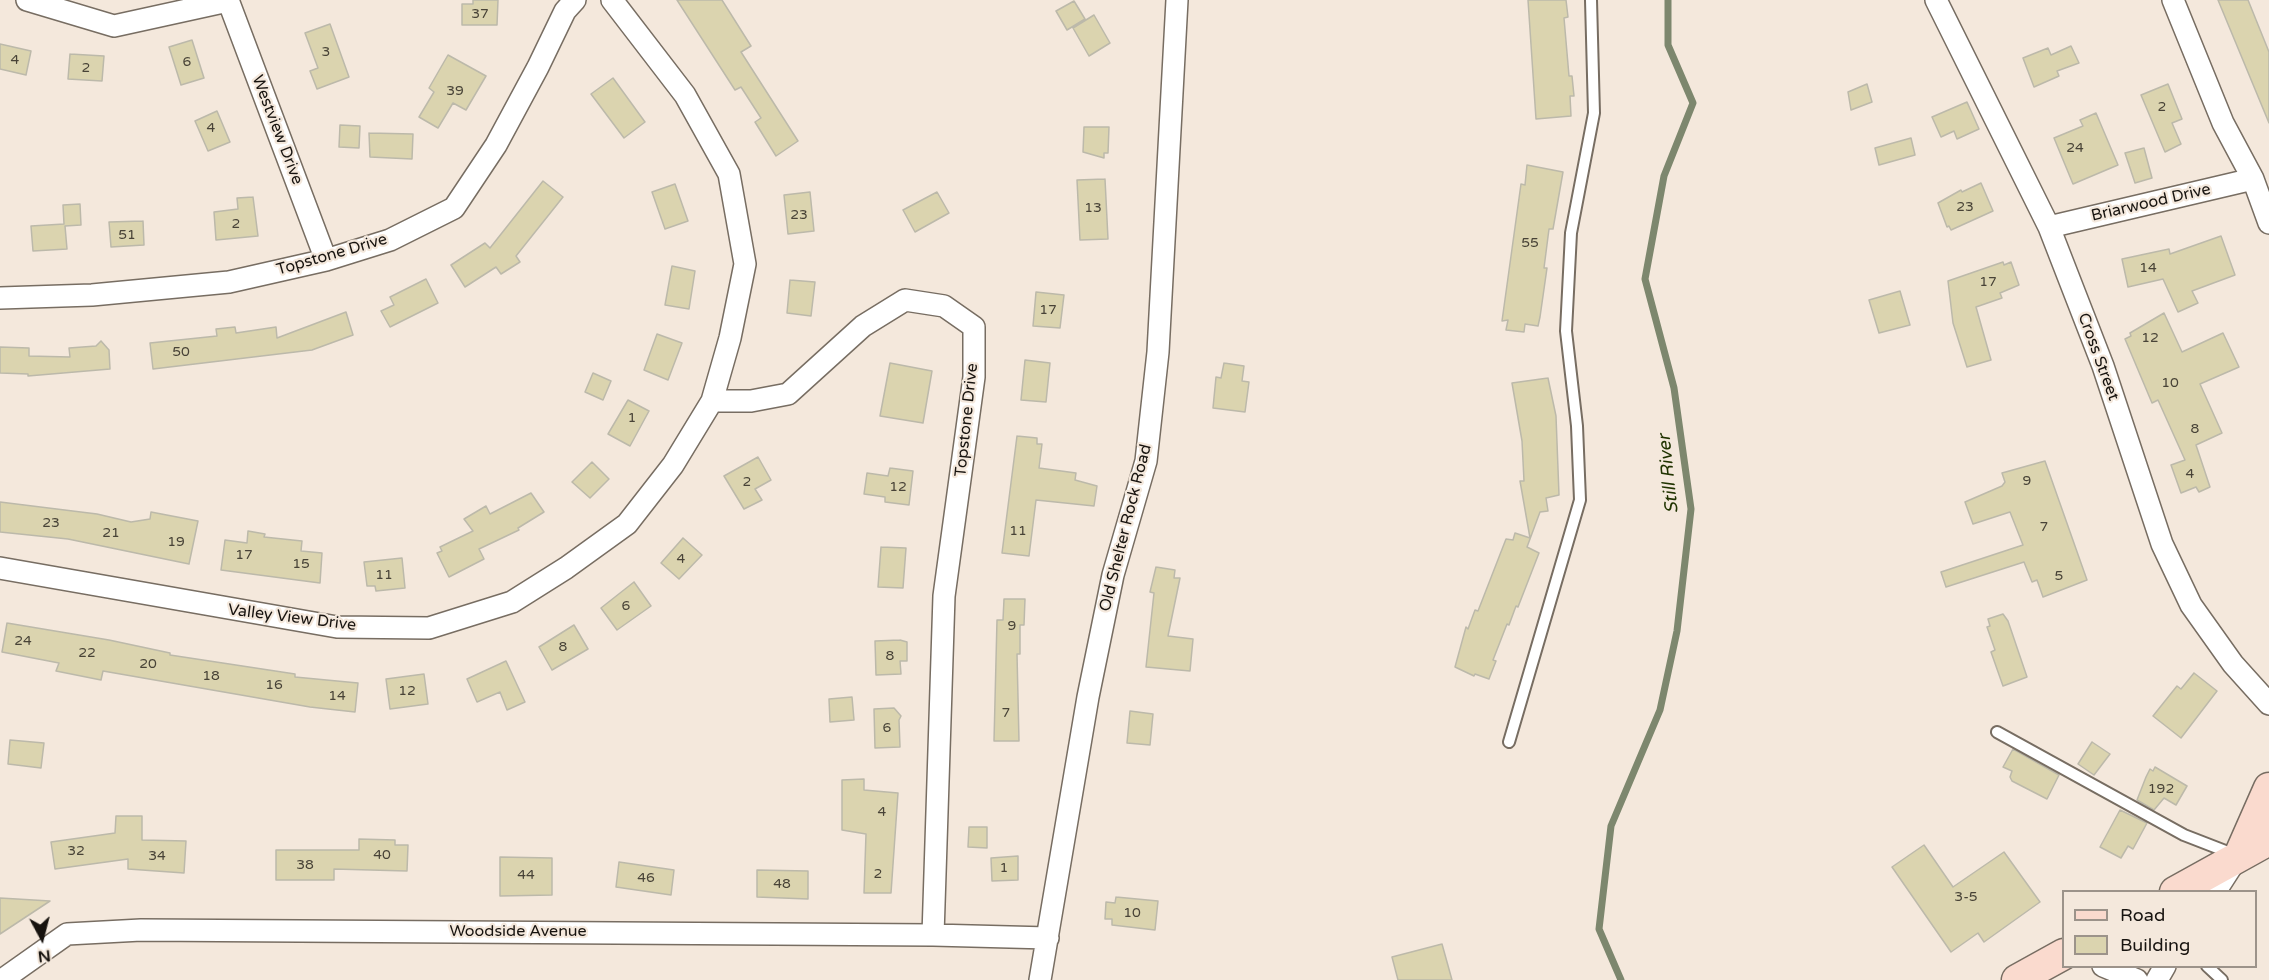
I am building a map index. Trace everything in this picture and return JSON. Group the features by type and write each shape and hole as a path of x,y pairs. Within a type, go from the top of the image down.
{"main road":[{"path":"2239,856 2269,788"},
{"path":"2177,890 2269,840"},
{"path":"2017,980 2062,955"}],"street":[{"path":"27,0 114,26 228,0"},
{"name":"Westview Drive","path":"228,0 326,260"},
{"name":"Topstone Drive","path":"0,298 92,295 229,282 326,260 390,240 454,208 496,145 565,11 574,0"},
{"path":"612,0 685,95 729,174 745,264 730,338 712,401"},
{"name":"Old Shelter Rock Road","path":"1040,980 1088,697 1113,575 1146,461 1158,352 1177,0"},
{"name":"Cross Street","path":"1936,0 2049,227 2103,366 2167,554 2191,605 2233,664 2269,704"},
{"path":"2173,0 2223,123 2253,179 2269,223"},
{"name":"Briarwood Drive","path":"2049,227 2253,179"},
{"name":"Topstone Drive","path":"712,401 751,401 788,394 863,326 905,300 944,306 974,327 974,376 944,596 933,934"},
{"name":"Valley View Drive","path":"0,568 337,627 429,628 512,602 566,568 627,524 673,465 712,401"},
{"path":"2216,890 2239,856"},
{"name":"Woodside Avenue","path":"2,980 67,934 141,930 933,934 1048,938"},
{"path":"2108,968 2137,980"}],"lane":[{"path":"1509,742 1580,500 1577,426 1566,331 1571,233 1594,113 1591,0"},
{"path":"1997,732 2184,836 2239,856"},
{"path":"2209,968 2222,980"}],"building":[{"path":"473,0 498,0 497,25 462,25 462,4 473,4"},
{"path":"677,0 722,0 751,46 741,52 798,141 776,156 755,122 761,118 741,87 735,90"},
{"path":"1528,0 1566,0 1568,17 1564,18 1569,76 1572,76 1574,96 1570,96 1571,116 1536,119"},
{"path":"2218,0 2248,0 2269,52 2269,123"},
{"path":"1074,1 1085,19 1067,30 1056,11"},
{"path":"1094,15 1110,43 1089,56 1073,28"},
{"path":"330,24 349,77 317,89 310,71 318,68 305,33"},
{"path":"192,40 204,78 181,85 169,47"},
{"path":"0,44 31,51 26,75 0,69"},
{"path":"2071,46 2079,63 2057,71 2059,76 2034,87 2023,58 2048,48 2051,55"},
{"path":"70,54 104,56 102,81 68,79"},
{"path":"448,55 486,76 466,110 453,103 438,128 419,117 434,92 429,88"},
{"path":"613,78 645,122 624,138 591,94"},
{"path":"1867,84 1872,102 1851,110 1848,92"},
{"path":"2168,84 2182,119 2172,123 2181,144 2165,152 2141,95"},
{"path":"1967,102 1979,129 1957,139 1954,131 1941,137 1932,117"},
{"path":"217,111 230,142 208,151 195,121"},
{"path":"2096,113 2118,165 2073,184 2054,138 2083,126 2080,120"},
{"path":"340,125 360,126 359,148 339,147"},
{"path":"1084,127 1109,127 1108,153 1104,153 1104,158 1083,152"},
{"path":"369,133 413,134 412,159 370,157"},
{"path":"1911,138 1915,155 1879,165 1875,148"},
{"path":"2144,148 2152,178 2135,183 2125,153"},
{"path":"1527,165 1563,172 1553,229 1549,229 1544,268 1547,268 1538,326 1525,324 1524,332 1506,330 1508,320 1502,321 1521,184 1525,185"},
{"path":"1105,179 1108,239 1080,240 1077,180"},
{"path":"543,181 563,197 516,256 520,262 501,274 496,267 465,287 451,265 485,243 490,248"},
{"path":"1981,183 1993,211 1951,230 1949,226 1947,227 1938,203 1961,190 1962,192"},
{"path":"675,184 688,221 665,229 652,192"},
{"path":"810,192 814,231 788,234 784,195"},
{"path":"937,192 949,213 915,232 903,210"},
{"path":"253,197 258,236 216,240 214,212 238,209 237,198"},
{"path":"80,204 81,225 65,226 67,249 33,251 31,226 64,224 63,205"},
{"path":"143,221 144,245 111,247 109,222"},
{"path":"2221,236 2235,275 2192,291 2198,303 2178,312 2163,279 2128,287 2122,259 2169,249 2170,254"},
{"path":"2003,262 2004,265 2011,262 2019,285 2000,293 2002,298 1976,307 1991,360 1967,367 1953,323 1948,281"},
{"path":"672,266 695,271 689,309 665,305"},
{"path":"426,279 438,303 390,327 381,311 394,305 390,297"},
{"path":"790,280 815,282 811,316 787,313"},
{"path":"1900,291 1910,325 1879,333 1869,300"},
{"path":"1036,292 1064,295 1060,328 1033,326"},
{"path":"346,312 353,335 312,350 153,369 150,343 217,336 216,329 235,327 236,333 276,327 277,338"},
{"path":"2164,313 2182,352 2223,333 2239,367 2200,384 2222,433 2196,445 2210,487 2199,492 2196,487 2181,493 2171,465 2185,460 2158,400 2152,403 2125,339 2131,336 2130,333"},
{"path":"657,334 682,343 668,380 644,370"},
{"path":"101,341 109,350 110,369 28,376 28,374 0,373 0,347 29,348 29,356 70,357 69,348 96,346"},
{"path":"1025,360 1050,363 1046,402 1021,400"},
{"path":"890,363 932,371 923,423 880,416"},
{"path":"1224,363 1244,366 1242,381 1249,382 1245,412 1213,408 1216,377 1221,378"},
{"path":"593,373 611,381 603,400 585,392"},
{"path":"1548,378 1556,416 1559,495 1546,498 1548,511 1540,512 1527,547 1539,553 1518,607 1516,606 1509,625 1507,624 1493,660 1496,661 1489,679 1475,674 1474,676 1455,667 1466,627 1468,629 1475,610 1478,611 1506,539 1513,540 1515,533 1530,538 1520,481 1524,481 1522,441 1512,383"},
{"path":"628,400 649,411 630,446 608,434"},
{"path":"1017,436 1037,438 1037,444 1042,444 1039,468 1076,473 1075,480 1097,486 1094,506 1036,500 1029,556 1002,553"},
{"path":"758,457 771,480 755,489 762,500 744,509 724,476"},
{"path":"2045,461 2087,580 2043,597 2037,580 2032,582 2024,562 1946,587 1941,572 2023,545 2010,512 1973,524 1965,502 2002,486 2005,482 2002,473"},
{"path":"592,462 609,479 590,498 572,482"},
{"path":"890,468 913,471 909,505 885,502 885,497 864,494 867,473 888,476"},
{"path":"531,493 544,512 518,528 519,530 479,549 484,559 449,577 437,553 442,551 440,547 473,531 464,519 486,506 490,514"},
{"path":"0,502 97,514 131,522 150,519 151,512 198,521 189,564 68,539 0,532"},
{"path":"248,531 265,534 264,537 302,541 301,551 322,553 320,583 221,570 225,540 247,543"},
{"path":"683,538 702,555 679,579 661,563"},
{"path":"881,547 906,548 903,588 878,587"},
{"path":"402,558 405,588 376,591 375,586 367,586 364,562"},
{"path":"1156,567 1175,570 1174,578 1180,578 1168,636 1193,639 1190,671 1146,667 1154,593 1150,592"},
{"path":"634,582 651,606 617,630 601,608"},
{"path":"1004,599 1025,599 1024,625 1020,625 1020,654 1017,654 1019,741 994,741 997,620 1003,620"},
{"path":"2003,614 2008,621 2027,677 2003,686 1991,652 1995,650 1987,627 1990,626 1988,619"},
{"path":"7,623 109,640 170,653 170,655 295,674 295,677 358,683 355,712 310,707 103,671 101,680 56,671 59,663 2,652"},
{"path":"574,625 588,649 552,670 539,647"},
{"path":"875,641 907,642 907,661 900,661 901,674 876,675"},
{"path":"506,661 525,702 507,710 500,692 477,702 467,679"},
{"path":"2194,673 2217,691 2181,738 2153,716 2177,686 2181,689"},
{"path":"424,674 428,704 390,709 386,679"},
{"path":"852,697 854,720 830,722 829,699"},
{"path":"894,708 901,716 899,720 900,747 875,748 874,709"},
{"path":"1130,711 1153,714 1150,745 1127,743"},
{"path":"10,740 44,743 41,768 8,764"},
{"path":"2092,742 2110,754 2094,775 2078,764"},
{"path":"2013,749 2059,775 2047,799 2012,781 2010,777 2012,771 2003,767"},
{"path":"2155,767 2187,786 2176,805 2164,798 2154,810 2137,800 2150,769 2153,771"},
{"path":"864,779 864,790 898,793 891,893 864,893 866,834 842,830 842,780"},
{"path":"2120,810 2147,823 2133,849 2128,846 2121,858 2100,847"},
{"path":"116,816 142,816 142,840 186,841 184,873 128,869 128,859 55,869 51,842 115,833"},
{"path":"969,827 987,827 987,848 968,847"},
{"path":"359,839 395,840 395,845 408,845 407,871 334,869 334,880 276,880 276,850 359,850"},
{"path":"1924,845 1953,887 2004,852 2040,902 1984,942 1978,933 1951,952 1892,867"},
{"path":"1018,856 1018,880 992,881 991,858"},
{"path":"500,857 552,858 552,895 500,896"},
{"path":"619,862 674,870 671,895 616,887"},
{"path":"757,870 808,871 808,899 757,897"},
{"path":"1116,897 1158,901 1155,930 1112,925 1112,919 1105,919 1106,902 1115,903"},
{"path":"0,898 17,899 50,901 0,934"},
{"path":"1442,944 1452,980 1398,980 1392,957"}],"waterway":[{"name":"Still River","path":"1621,980 1599,929 1611,826 1660,710 1677,631 1691,509 1674,388 1645,279 1664,176 1693,103 1668,45 1668,0"}]}
